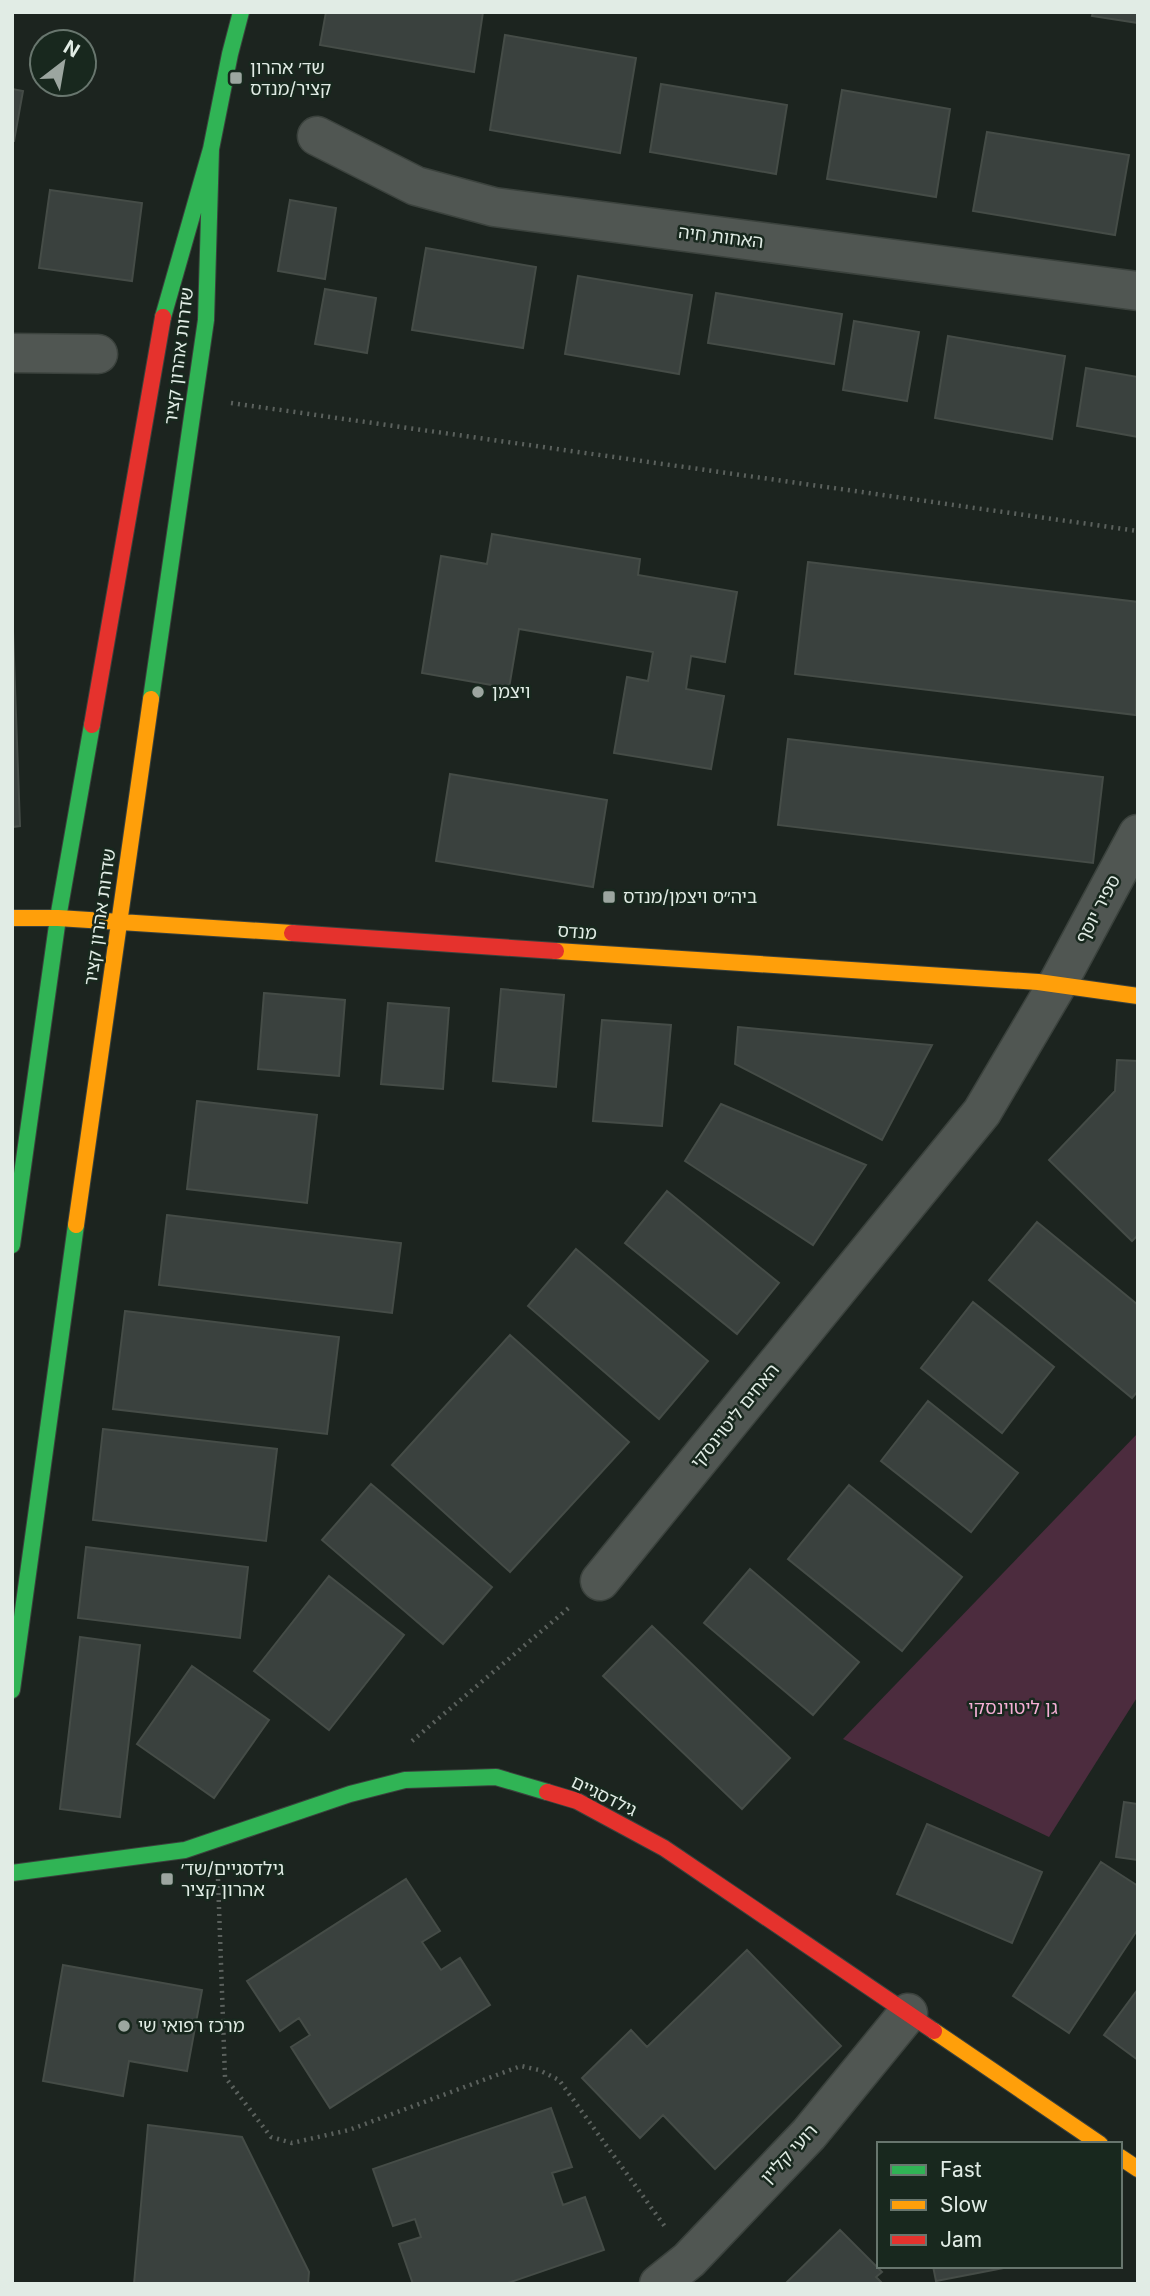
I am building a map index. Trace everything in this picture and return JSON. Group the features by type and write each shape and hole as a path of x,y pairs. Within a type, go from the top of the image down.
{"street":[{"name":"שדרות אהרון קציר","path":"12,1245 58,918 164,312 211,149 241,12"},
{"name":"האחות חיה","path":"317,136 416,186 494,207 1138,291"},
{"name":"שדרות אהרון קציר","path":"12,1690 118,922 206,320 211,149"},
{"path":"12,353 98,354"},
{"name":"ספיר יוסף","path":"1058,983 1138,834"},
{"name":"מנדס","path":"12,918 58,918 1058,983 1138,996"},
{"name":"האחים ליטוינסקי","path":"600,1581 982,1112 1058,983"},
{"name":"גילדסגיים","path":"12,1873 185,1850 350,1794 405,1780 496,1777 577,1801 664,1848 1097,2142"},
{"name":"רועי קליין","path":"659,2284 689,2260 809,2134 908,2013"},
{"path":"1122,2158 1138,2169"}],"path":[{"path":"195,398 1138,531"},
{"path":"402,1750 600,1581"},
{"path":"216,1839 225,2077 271,2137 292,2143 349,2130 521,2066 539,2070 559,2080 689,2260"}],"green space":[{"name":"גן ליטוינסקי","path":"1138,1433 1138,1696 1049,1837 843,1739"}],"building":[{"path":"326,12 483,12 474,72 320,45"},
{"path":"1093,12 1138,12 1138,23 1092,16"},
{"path":"505,35 636,58 620,153 490,130"},
{"path":"661,84 787,105 776,174 650,152"},
{"path":"12,89 23,91 14,141 12,141"},
{"path":"842,90 950,109 936,197 827,179"},
{"path":"987,132 1129,155 1115,235 973,211"},
{"path":"50,190 142,203 132,281 39,268"},
{"path":"290,200 336,208 325,279 278,271"},
{"path":"426,248 536,267 523,348 412,330"},
{"path":"578,276 692,295 679,374 565,354"},
{"path":"325,289 376,298 367,353 315,344"},
{"path":"716,293 842,314 834,364 708,343"},
{"path":"854,321 919,332 907,401 843,390"},
{"path":"948,336 1065,356 1052,439 935,418"},
{"path":"1086,368 1138,377 1138,437 1077,426"},
{"path":"492,534 640,559 638,575 737,592 725,662 691,656 686,689 724,696 711,769 614,753 627,677 648,681 653,652 519,629 509,688 422,673 441,556 487,564"},
{"path":"808,562 1138,602 1136,715 795,674"},
{"path":"12,603 20,826 12,827"},
{"path":"788,739 1103,777 1093,863 778,825"},
{"path":"450,774 607,800 593,887 436,861"},
{"path":"501,989 564,995 556,1087 493,1081"},
{"path":"264,993 345,1000 339,1076 258,1069"},
{"path":"388,1003 449,1008 443,1089 381,1084"},
{"path":"602,1020 671,1025 662,1126 593,1121"},
{"path":"738,1027 932,1045 882,1140 735,1064"},
{"path":"1117,1060 1138,1061 1138,1235 1132,1241 1049,1160 1115,1091"},
{"path":"197,1101 317,1115 307,1203 187,1189"},
{"path":"721,1104 866,1165 813,1245 685,1161"},
{"path":"667,1191 779,1283 737,1334 625,1243"},
{"path":"167,1215 401,1243 392,1313 159,1285"},
{"path":"1037,1222 1138,1305 1138,1391 1132,1398 989,1280"},
{"path":"576,1249 708,1361 659,1419 528,1306"},
{"path":"973,1302 1054,1367 1002,1433 921,1368"},
{"path":"125,1311 339,1337 327,1434 113,1409"},
{"path":"510,1335 629,1442 510,1572 392,1465"},
{"path":"928,1401 1018,1473 971,1532 881,1461"},
{"path":"103,1429 277,1449 266,1541 93,1520"},
{"path":"371,1484 492,1587 443,1644 322,1540"},
{"path":"849,1485 962,1577 902,1651 788,1559"},
{"path":"86,1547 248,1567 240,1638 78,1618"},
{"path":"750,1569 859,1662 813,1715 704,1623"},
{"path":"329,1576 404,1635 329,1730 254,1671"},
{"path":"652,1626 790,1758 742,1809 603,1676"},
{"path":"80,1637 140,1645 120,1817 60,1809"},
{"path":"192,1666 269,1720 214,1798 137,1744"},
{"path":"1124,1802 1138,1804 1138,1860 1116,1857"},
{"path":"927,1824 1042,1872 1012,1943 897,1894"},
{"path":"1101,1862 1138,1886 1138,1929 1069,2033 1013,1996"},
{"path":"406,1879 440,1931 422,1942 441,1970 460,1958 490,2005 330,2108 291,2047 310,2035 299,2018 280,2031 247,1981"},
{"path":"747,1950 841,2046 715,2169 663,2115 640,2138 582,2078 631,2030 647,2047"},
{"name":"מרכז רפואי שי","path":"63,1965 202,1990 187,2071 129,2061 123,2096 43,2081"},
{"path":"1138,1989 1138,2060 1104,2035"},
{"path":"551,2108 572,2167 552,2173 563,2205 585,2197 604,2250 505,2284 413,2284 399,2244 421,2237 415,2219 393,2226 373,2169"},
{"path":"148,2125 242,2137 309,2272 308,2284 134,2284"},
{"path":"840,2230 882,2272 876,2277 883,2284 785,2284"},
{"path":"933,2268 1004,2268 936,2281"}],"traffic: fast":[{"path":"163,317 211,149 241,12"},
{"path":"151,699 206,320 211,149"},
{"path":"12,1245 58,918 92,725"},
{"path":"12,1690 76,1225"},
{"path":"12,1873 185,1850 350,1794 405,1780 496,1777 547,1792"}],"traffic: slow":[{"path":"76,1225 151,699"},
{"path":"12,918 58,918 292,933"},
{"path":"556,951 1038,982 1138,996"},
{"path":"934,2031 1097,2142"},
{"path":"1122,2158 1138,2169"}],"traffic: jam":[{"path":"92,725 163,317"},
{"path":"292,933 556,951"},
{"path":"547,1792 577,1801 664,1848 934,2031"}],"place":[{"name":"שד׳ אהרון קציר/מנדס","path":"236,78"},
{"name":"ויצמן","path":"478,692"},
{"name":"ביה״ס ויצמן/מנדס","path":"609,897"},
{"name":"גילדסגיים/שד׳ אהרון קציר","path":"167,1879"},
{"name":"מרכז רפואי שי","path":"124,2026"}]}
